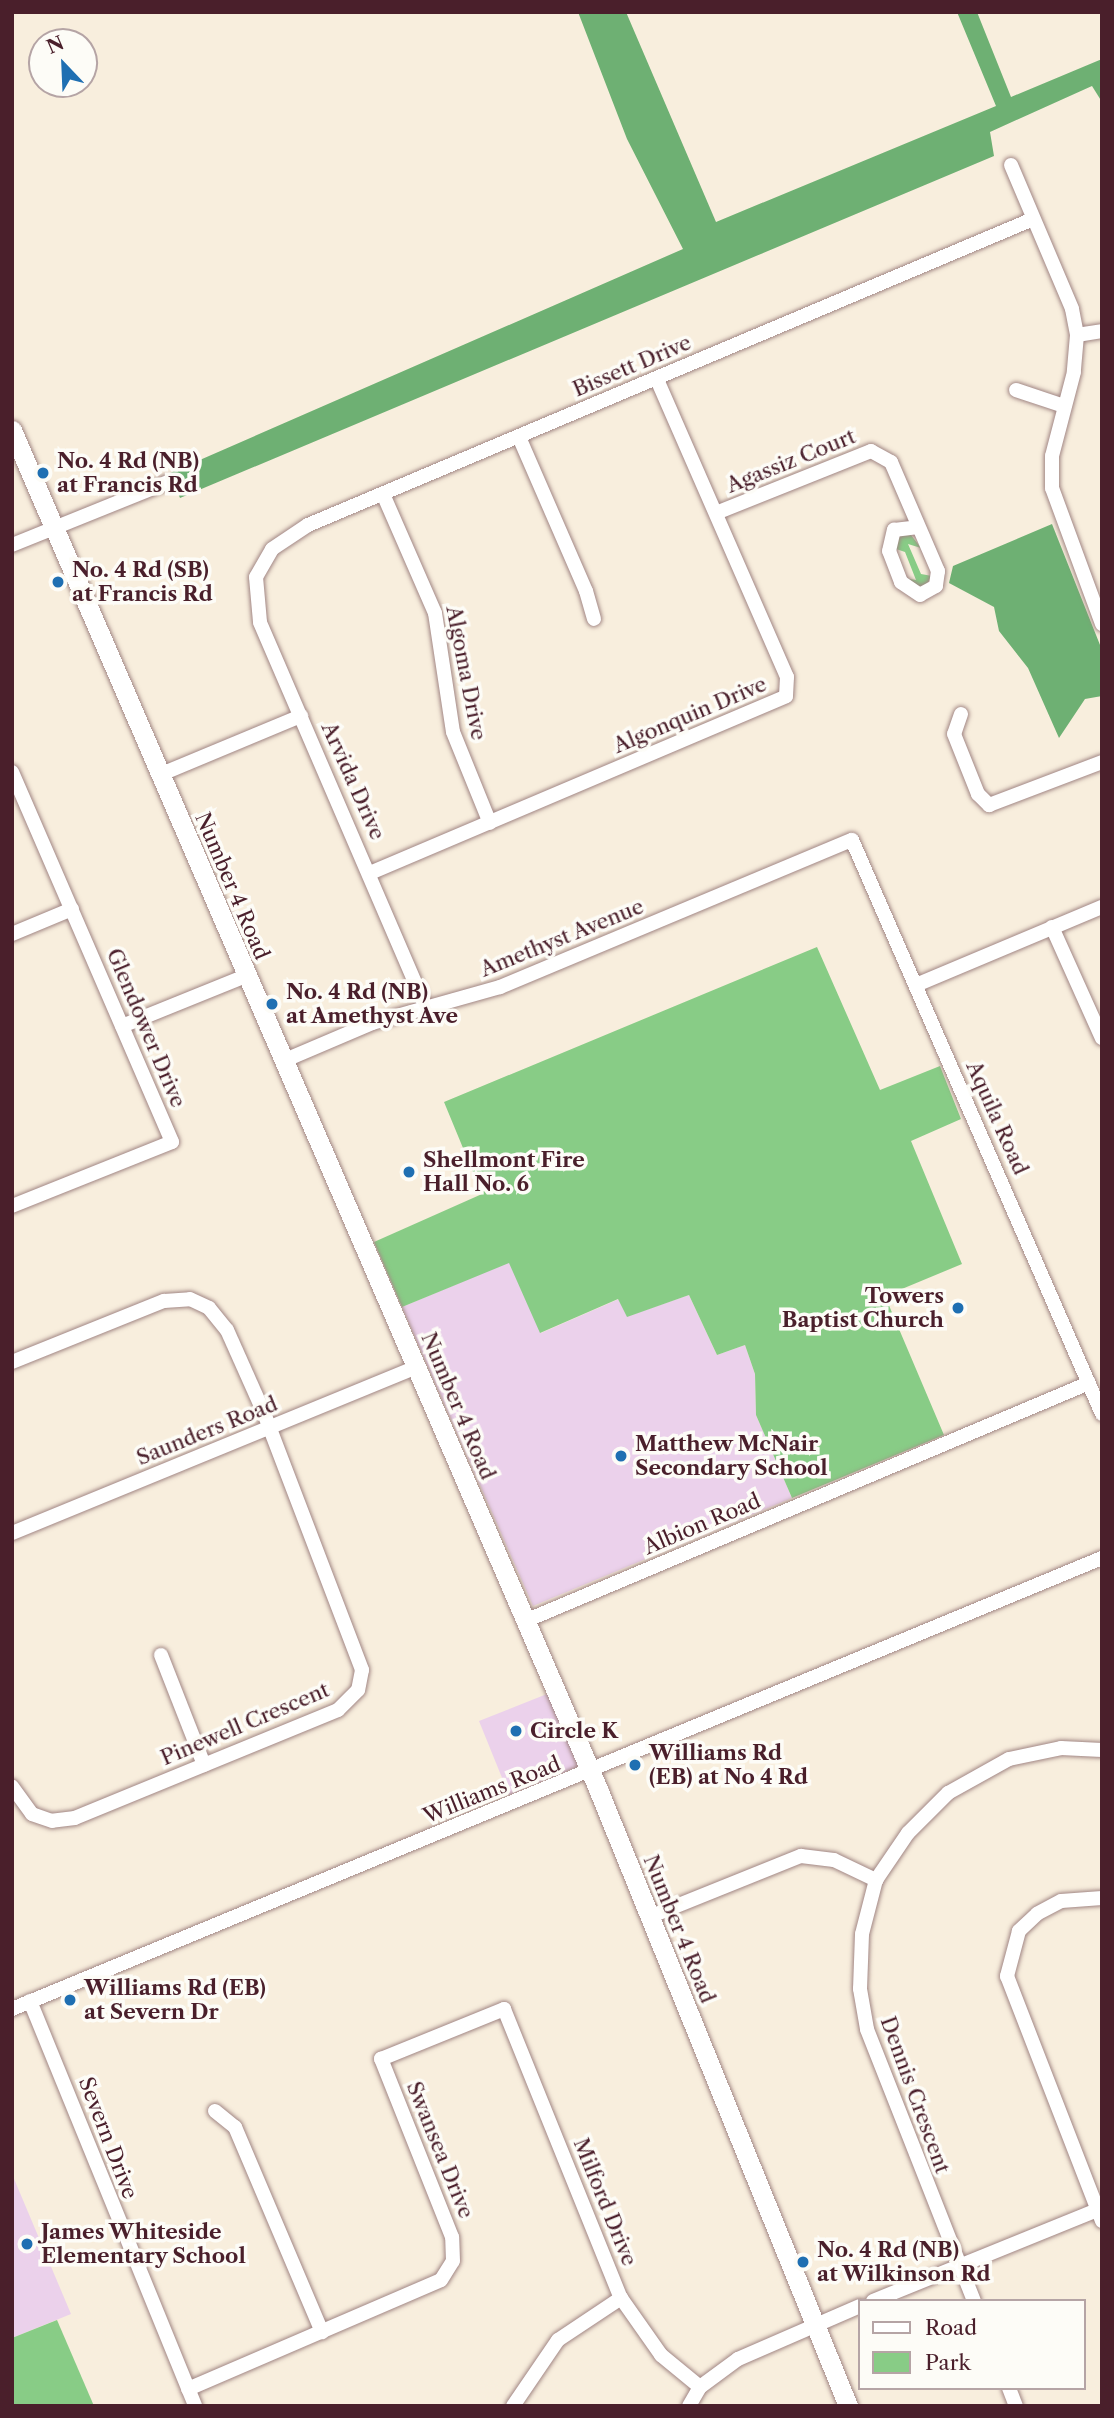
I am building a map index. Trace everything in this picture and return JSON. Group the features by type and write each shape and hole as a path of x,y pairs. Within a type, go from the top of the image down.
{"main road":[{"name":"Number 4 Road","path":"12,430 590,1772 848,2406"}],"street":[{"path":"1011,165 1072,309 1077,335 1074,372 1052,456 1052,488 1102,624"},
{"name":"Bissett Drive","path":"259,568 291,532 1033,219"},
{"path":"1077,335 1102,331"},
{"name":"Algonquin Drive","path":"370,873 786,696 787,677 657,379"},
{"path":"1016,390 1064,407"},
{"path":"519,437 586,591 594,619"},
{"name":"Agassiz Court","path":"716,513 871,451 891,462 939,575 933,590 920,595 901,582 889,551 894,530 918,527"},
{"path":"12,545 168,482"},
{"name":"Algoma Drive","path":"383,494 435,613 453,732 490,823"},
{"name":"Arvida Drive","path":"259,568 256,608 426,1008"},
{"path":"961,714 954,734 978,794 989,805 1102,762"},
{"path":"159,775 301,716"},
{"name":"Glendower Drive","path":"12,772 172,1142 12,1206"},
{"name":"Aquila Road","path":"852,840 1102,1413"},
{"name":"Amethyst Avenue","path":"283,1061 372,1024 513,982 852,840"},
{"path":"916,985 1102,907"},
{"path":"12,934 72,909"},
{"path":"1052,927 1102,1038"},
{"path":"122,1026 246,976"},
{"name":"Pinewell Crescent","path":"12,1362 152,1304 174,1299 196,1301 227,1330 356,1644 361,1682 354,1696 338,1710 62,1821 42,1818 25,1809 12,1786"},
{"name":"Saunders Road","path":"12,1532 416,1367"},
{"name":"Albion Road","path":"525,1621 1089,1383"},
{"name":"Williams Road","path":"12,2009 1102,1559"},
{"path":"160,1655 204,1765"},
{"name":"Dennis Crescent","path":"973,2299 862,2009 859,1959 876,1880 930,1808 967,1779 1032,1753 1060,1748 1102,1750"},
{"path":"649,1917 801,1856 834,1860 876,1880"},
{"path":"878,2299 960,2265 1100,2216 1007,1976 1019,1931 1037,1914 1061,1901 1102,1898"},
{"name":"Severn Drive","path":"30,2001 195,2406"},
{"name":"Swansea Drive","path":"188,2389 441,2280 453,2261 452,2237 381,2059 504,2009"},
{"name":"Milford Drive","path":"504,2009 621,2298 661,2355 701,2387"},
{"path":"215,2111 235,2127 322,2332"},
{"path":"513,2406 558,2340 621,2298"},
{"path":"689,2406 701,2387 738,2359 858,2307"}],"shaded area":[{"name":"Matthew McNair Secondary School","path":"509,1262 541,1333 619,1299 628,1316 689,1295 717,1355 745,1345 755,1374 756,1415 792,1498 533,1606 402,1307"},
{"path":"552,1692 582,1765 509,1795 479,1721"},
{"name":"James Whiteside Elementary School","path":"12,2174 71,2314 12,2338"}],"green space":[{"path":"578,12 626,12 716,222 996,106 957,12 977,12 1011,97 1102,59 1102,102 1092,86 990,132 994,156 180,498 170,473 683,249 627,139"},
{"path":"1052,524 1102,650 1102,696 1085,699 1059,738 1028,668 999,631 994,607 949,583 953,566"},
{"path":"911,535 921,548 908,544 921,574 932,576 923,589 904,578 916,580 905,552 893,548 899,536"},
{"path":"817,947 880,1090 940,1066 961,1119 911,1141 962,1264 885,1296 944,1435 792,1498 756,1415 755,1374 745,1345 717,1355 689,1295 627,1317 618,1299 540,1333 509,1263 402,1307 374,1242 482,1194 444,1102"},
{"path":"57,2320 94,2406 12,2406 12,2338"}],"place":[{"name":"No. 4 Rd (NB) at Francis Rd","path":"43,473"},
{"name":"No. 4 Rd (SB) at Francis Rd","path":"58,582"},
{"name":"No. 4 Rd (NB) at Amethyst Ave","path":"272,1004"},
{"name":"Shellmont Fire Hall No. 6","path":"409,1172"},
{"name":"Towers Baptist Church","path":"958,1308"},
{"name":"Matthew McNair Secondary School","path":"621,1456"},
{"name":"Circle K","path":"516,1731"},
{"name":"Williams Rd (EB) at No 4 Rd","path":"635,1765"},
{"name":"Williams Rd (EB) at Severn Dr","path":"70,2000"},
{"name":"James Whiteside Elementary School","path":"27,2244"},
{"name":"No. 4 Rd (NB) at Wilkinson Rd","path":"803,2262"}]}
